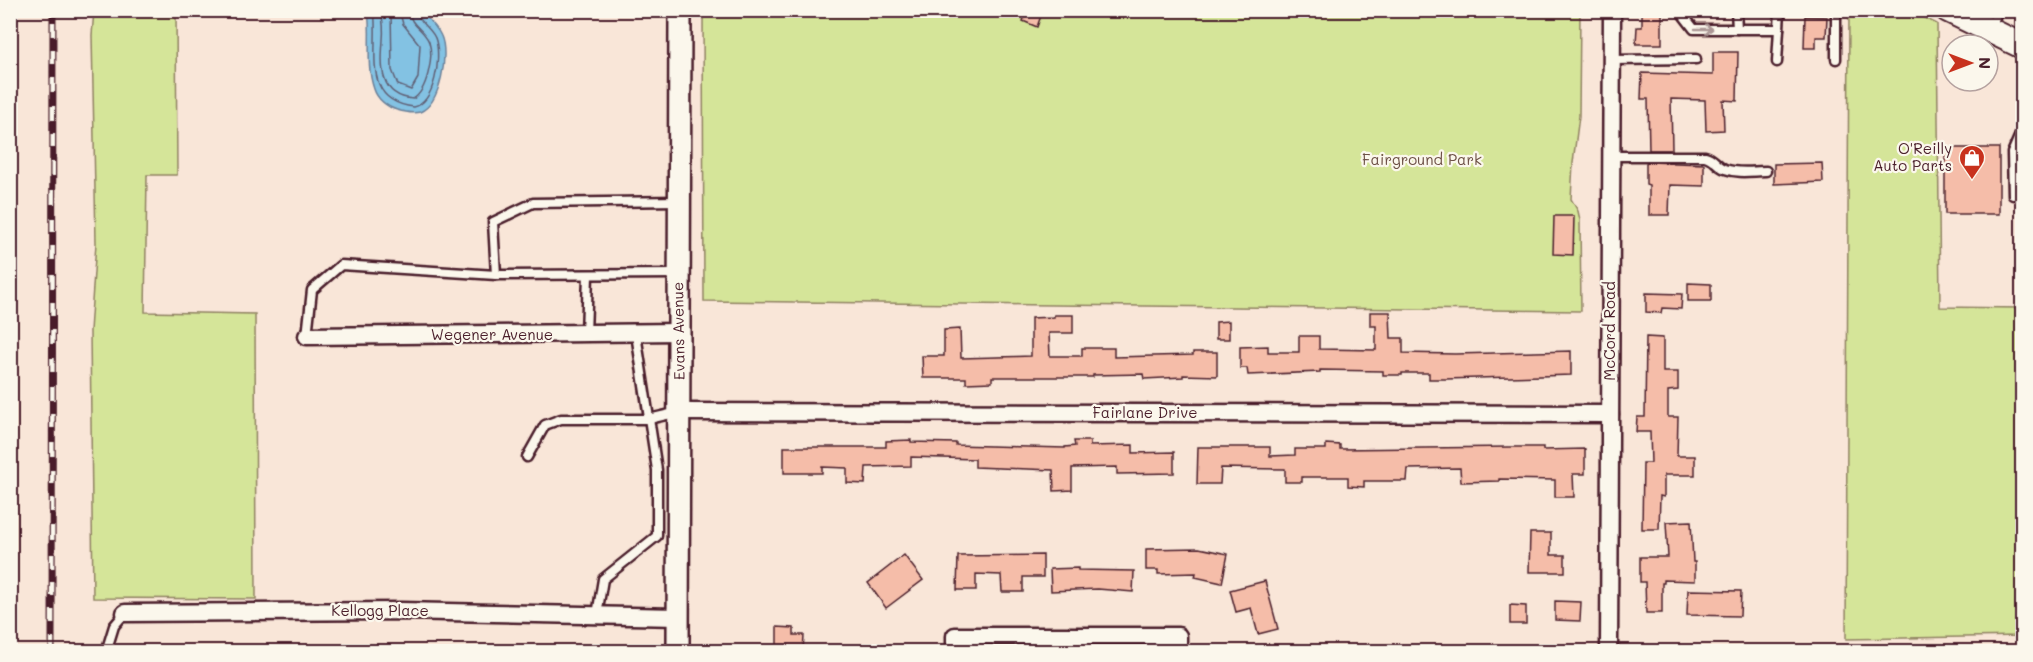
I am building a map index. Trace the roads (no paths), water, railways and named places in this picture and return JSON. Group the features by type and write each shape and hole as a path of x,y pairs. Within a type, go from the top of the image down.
{"main road":[{"path":"1948,10 1994,20 2022,46"}],"street":[{"name":"Evans Avenue","path":"678,651 680,10"},
{"name":"McCord Road","path":"1609,651 1612,10"},
{"name":"Wegener Avenue","path":"307,336 678,332"},
{"name":"Fairlane Drive","path":"680,412 1610,414"},
{"name":"Kellogg Place","path":"125,613 401,611 678,617"},
{"path":"956,644 1178,644"}],"lane":[{"path":"1684,10 1684,16 1694,29 1779,29"},
{"path":"1736,10 1737,29"},
{"path":"1777,62 1780,10"},
{"path":"1836,10 1836,59"},
{"path":"1612,60 1696,59"},
{"path":"2013,195 2012,153 2022,130"},
{"path":"1611,156 1705,156 1712,158 1724,169 1735,172 1766,171"},
{"path":"496,275 493,222 533,203 678,201"},
{"path":"307,336 312,290 341,265 496,275 678,274"},
{"path":"586,334 588,275"},
{"path":"636,334 657,470 657,537"},
{"path":"527,457 545,425 561,419 649,419 680,412"},
{"path":"597,615 603,579 657,537 679,537"},
{"name":"Kellogg Place","path":"106,651 114,626 125,613"}],"water":[{"path":"368,11 420,11 439,32 444,54 441,77 433,99 420,112 408,113 393,109 375,93 369,60"}],"railway":[{"path":"52,652 53,10"}],"place":[{"name":"O'Reilly Auto Parts","path":"1972,181"}],"park label":[{"name":"Fairground Park","path":"1422,160"}]}
